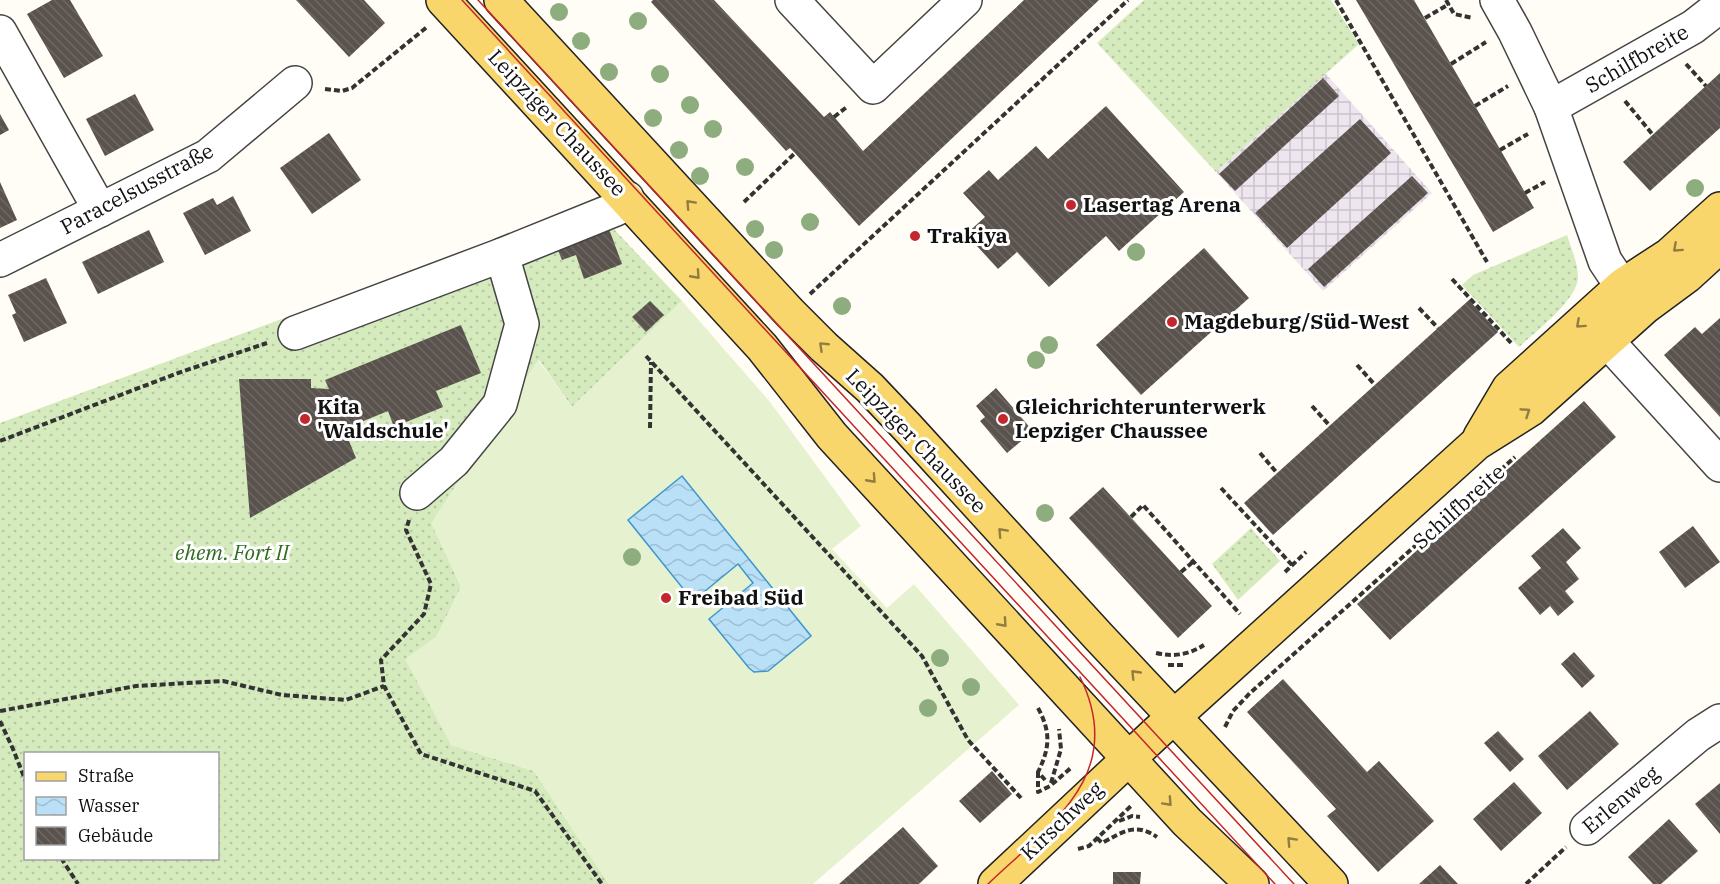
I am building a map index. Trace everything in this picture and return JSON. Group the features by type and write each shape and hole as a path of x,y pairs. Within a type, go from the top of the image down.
{"main road":[{"name":"Leipziger Chaussee","path":"501,0 790,313 870,388 1098,636 1176,716 1331,884"},
{"name":"Leipziger Chaussee","path":"446,4 762,347 832,436 1187,822 1252,884"},
{"name":"Schilfbreite","path":"1128,759 1477,443 1531,409 1607,341 1634,296 1669,255 1720,209"},
{"name":"Schilfbreite","path":"1477,443 1509,388 1533,366 1634,296 1687,276 1720,246"},
{"name":"Kirschweg","path":"995,884 1128,759"}],"street":[{"path":"792,0 873,87 965,0"},
{"path":"1497,0 1515,32 1542,119 1605,261 1634,296"},
{"name":"Schilfbreite","path":"1542,119 1693,27 1720,6"},
{"path":"0,32 100,210"},
{"name":"Paracelsusstraße","path":"0,260 208,156 295,83"},
{"path":"295,333 502,255 616,209 627,198"},
{"path":"417,493 454,461 500,404 522,324 502,255"},
{"path":"1607,341 1720,465"},
{"name":"Erlenweg","path":"1587,828 1698,735 1720,722"}],"path":[{"path":"790,313 1128,0"},
{"path":"1336,0 1487,262"},
{"path":"295,83 329,90 352,88 446,4"},
{"path":"1425,18 1449,4"},
{"path":"1451,64 1493,38"},
{"path":"1679,56 1706,86"},
{"path":"1475,106 1513,83"},
{"path":"1618,92 1653,135"},
{"path":"1500,150 1542,119"},
{"path":"744,202 795,153"},
{"path":"1525,193 1551,179"},
{"path":"1452,279 1533,366"},
{"path":"1419,308 1438,328"},
{"path":"0,441 178,373 295,333"},
{"path":"646,356 922,656 968,740 1021,798"},
{"path":"650,428 651,361"},
{"path":"1357,365 1375,385"},
{"path":"1312,406 1330,426"},
{"path":"1260,453 1277,473"},
{"name":"Schilfbreite","path":"1224,733 1230,716 1250,693 1517,455"},
{"path":"1221,488 1292,565"},
{"path":"417,493 406,530 431,584 424,614 381,660 384,686 421,754 535,791 602,884"},
{"path":"1131,518 1143,505 1240,614"},
{"path":"1181,572 1194,561"},
{"path":"1152,652 1179,655 1189,653 1204,645"},
{"path":"0,711 136,686 223,681 282,695 346,700 384,686"},
{"path":"1036,705 1047,729 1047,754 1038,772 1038,792"},
{"path":"1050,786 1061,749 1057,719"},
{"path":"0,721 24,777"},
{"path":"1038,772 1046,781"},
{"path":"1108,828 1132,816 1148,818"},
{"name":"Erlenweg","path":"1526,884 1587,828"},
{"path":"1094,834 1102,843 1125,831 1145,829 1165,842"},
{"path":"62,860 78,884"}],"shaded area":[{"path":"1325,73 1432,193 1323,291 1216,172"}],"green space":[{"path":"1144,0 1331,0 1359,44 1216,172 1097,43"},
{"name":"ehem. Fort II","path":"591,205 682,301 572,407 539,360 432,523 461,587 437,636 451,745 534,771 609,884 0,884 0,423"},
{"path":"1567,235 1577,266 1576,285 1564,305 1519,347 1462,285 1473,275"},
{"name":"Freibad Süd","path":"682,301 770,402 861,526 832,549 887,608 914,584 1019,705 813,884 609,884 534,771 451,745 405,659 437,636 461,587 431,523 538,360 572,407"},
{"path":"1251,528 1280,561 1238,600 1212,564"}],"water":[{"path":"682,476 811,636 768,671 754,672 749,668 709,619 753,583 738,564 693,601 628,520"}],"building":[{"path":"52,0 70,0 103,56 64,78 27,14"},
{"path":"296,0 364,0 385,23 349,57"},
{"path":"653,0 714,0 824,117 830,112 863,151 1024,0 1099,0 859,226 795,153 790,148 786,151 651,2"},
{"path":"1356,0 1414,0 1534,208 1493,232"},
{"path":"1720,73 1720,128 1650,191 1623,162"},
{"path":"1323,78 1339,96 1235,191 1219,174"},
{"path":"135,94 154,130 105,156 86,119"},
{"name":"Lasertag Arena","path":"1106,106 1184,192 1119,251 1106,236 1049,287 1017,252 998,269 966,234 985,217 963,193 989,170 998,180 1036,146 1048,159"},
{"path":"0,114 9,130 0,135"},
{"path":"1360,119 1391,153 1287,248 1255,213"},
{"path":"329,133 361,180 312,214 280,168"},
{"path":"1412,176 1428,193 1324,287 1308,269"},
{"path":"0,182 17,220 0,228"},
{"path":"233,196 251,231 205,255 183,213 213,198 217,205"},
{"path":"609,229 622,264 584,279 576,255 562,260 557,248"},
{"path":"149,230 164,262 98,294 82,262"},
{"name":"Magdeburg/Süd-West","path":"1204,248 1249,298 1141,395 1096,345"},
{"path":"46,278 67,323 24,342 12,315 16,313 8,295"},
{"path":"1469,300 1498,332 1273,535 1244,503"},
{"path":"650,301 664,315 646,332 632,317"},
{"path":"1720,318 1720,417 1664,355 1695,327 1702,334"},
{"name":"Kita 'Waldschule'","path":"461,325 481,373 436,391 443,407 394,427 388,411 344,429 356,458 250,518 239,379 311,379 311,388 329,389 325,380"},
{"name":"Gleichrichterunterwerk Lepziger Chaussee","path":"996,388 1033,431 1007,453 980,421 985,417 976,406"},
{"path":"1584,401 1616,437 1390,640 1357,604"},
{"path":"1103,487 1212,606 1178,638 1069,518"},
{"path":"1693,526 1720,562 1685,588 1659,552"},
{"path":"1563,528 1581,548 1566,562 1579,579 1565,591 1574,602 1558,616 1550,606 1540,615 1518,588 1541,568 1531,556"},
{"path":"1574,652 1595,676 1582,688 1561,664"},
{"path":"1283,679 1367,772 1379,761 1434,821 1378,872 1327,816 1336,809 1247,712"},
{"path":"1590,711 1619,744 1567,790 1538,756"},
{"path":"1498,731 1524,759 1510,772 1484,743"},
{"path":"992,771 1012,794 980,823 959,801"},
{"path":"1514,782 1542,813 1501,851 1473,819"},
{"path":"1720,783 1720,834 1695,804"},
{"path":"1669,819 1698,851 1661,884 1653,884 1628,857"},
{"path":"903,827 938,866 919,884 839,884"},
{"path":"1440,865 1458,884 1419,884"},
{"path":"1113,872 1141,872 1140,884 1113,884"}],"tram line":[{"path":"462,0 1275,884"},
{"path":"478,0 1294,884"},
{"path":"988,884 1057,818 1076,794 1089,769 1095,742 1092,711 1080,677"}],"place":[{"name":"Lasertag Arena","path":"1071,205"},
{"name":"Trakiya","path":"915,236"},
{"name":"Magdeburg/Süd-West","path":"1172,322"},
{"name":"Kita 'Waldschule'","path":"305,419"},
{"name":"Gleichrichterunterwerk Lepziger Chaussee","path":"1003,419"},
{"name":"Freibad Süd","path":"666,598"}]}
